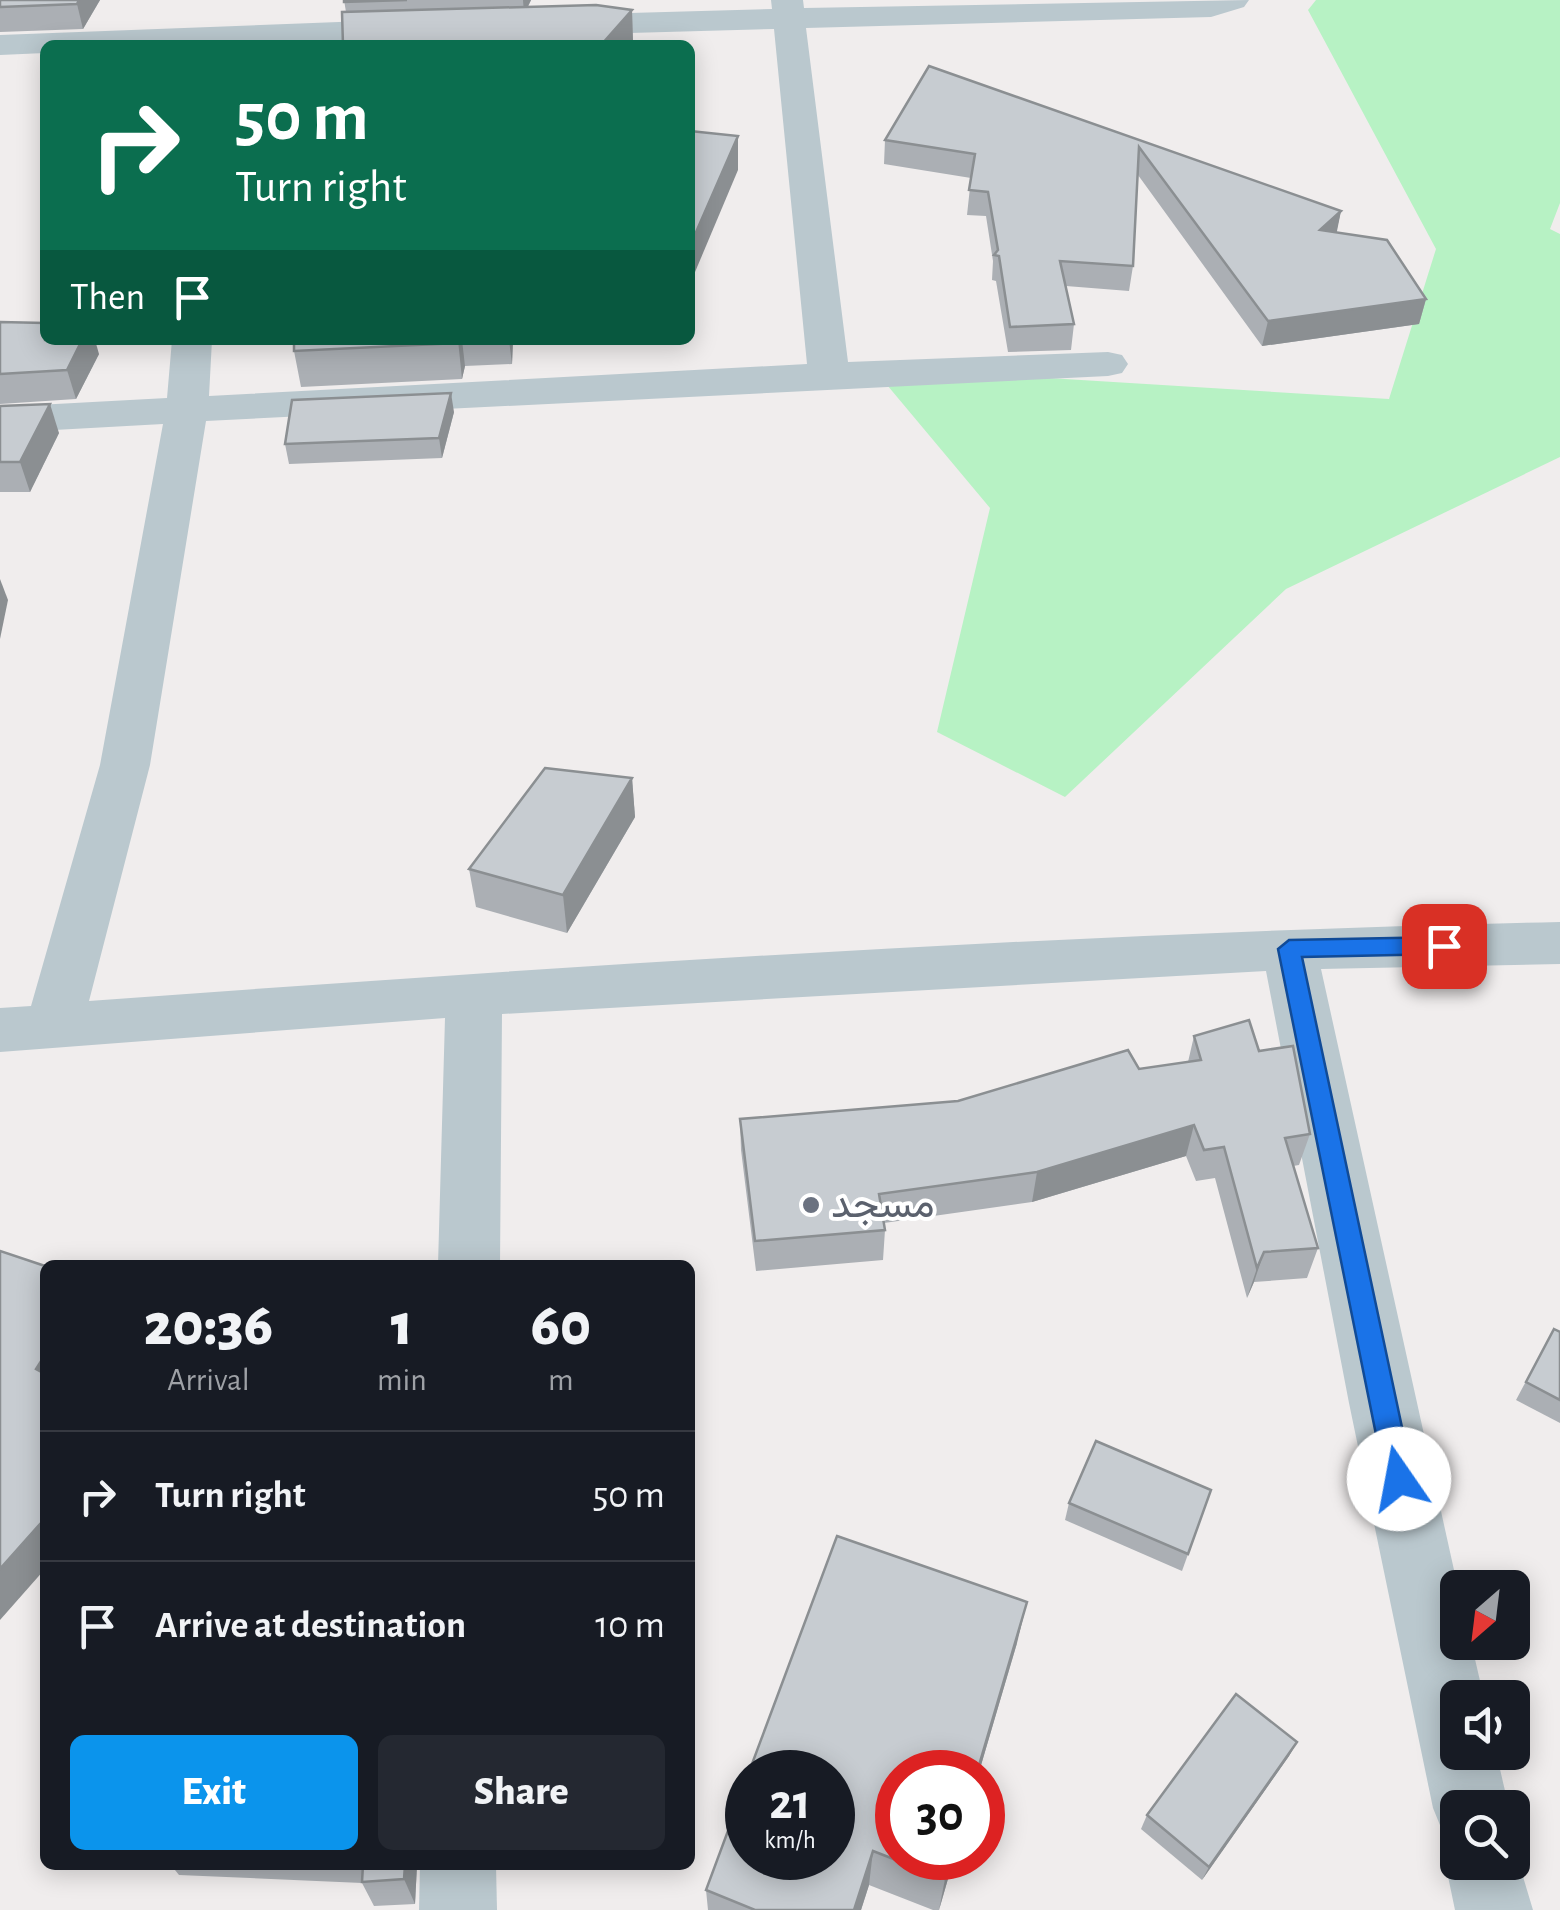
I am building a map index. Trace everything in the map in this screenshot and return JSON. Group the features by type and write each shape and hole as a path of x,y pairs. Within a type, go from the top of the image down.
{"street":[{"path":"259,0 249,40 450,28"},
{"path":"530,26 788,9 1211,7 1233,0"},
{"path":"788,9 828,374"},
{"path":"0,45 40,44"},
{"path":"54,1025 125,765 187,408 192,345"},
{"path":"0,420 828,374 1108,364"},
{"path":"0,1030 474,994 1289,949 1560,943"},
{"path":"1289,949 1443,1680"},
{"path":"469,1260 474,994"},
{"path":"458,1870 458,1910"},
{"path":"1488,1880 1494,1910"}],"green space":[{"path":"1316,0 1560,0 1560,203 1550,229 1560,234 1560,457 1286,589 1065,797 937,732 990,508 872,367 1389,399 1436,249 1308,10"}],"building":[{"path":"0,0 79,0 77,4 0,7"},
{"path":"344,0 407,0 344,2"},
{"path":"596,5 632,10 605,40 343,40 342,12"},
{"path":"929,66 1341,211 1320,230 1387,240 1426,299 1268,321 1139,147 1133,266 1060,261 1074,324 1010,327 999,256 994,255 998,250 988,192 969,190 975,154 885,140"},
{"path":"695,132 738,136 695,235"},
{"path":"0,322 40,323 40,345 80,345 67,370 0,374"},
{"path":"294,345 416,345 294,351"},
{"path":"451,393 439,438 285,444 292,400"},
{"path":"50,404 20,462 0,462 0,406"},
{"path":"545,768 632,778 563,895 469,869"},
{"path":"1249,1020 1259,1051 1293,1046 1310,1134 1285,1138 1318,1248 1264,1252 1257,1268 1224,1147 1204,1150 1194,1125 1037,1172 879,1194 885,1230 755,1241 740,1119 958,1101 1128,1050 1139,1069 1201,1060 1194,1036"},
{"path":"0,1251 40,1264 40,1363 36,1369 40,1371 40,1524 0,1569"},
{"path":"1554,1329 1560,1332 1560,1400 1526,1382"},
{"path":"1096,1441 1211,1490 1188,1554 1069,1503"},
{"path":"837,1536 1027,1602 983,1750 875,1750 875,1852 854,1910 755,1910 706,1890 725,1839 725,1880 855,1880 855,1750 757,1750"},
{"path":"1236,1694 1297,1742 1209,1867 1147,1815"},
{"path":"363,1870 405,1870 404,1879 362,1882"}],"place":[{"name":"مسجد","path":"811,1205"}],"route":[{"path":"1399,1479 1289,949 1444,946"}]}
